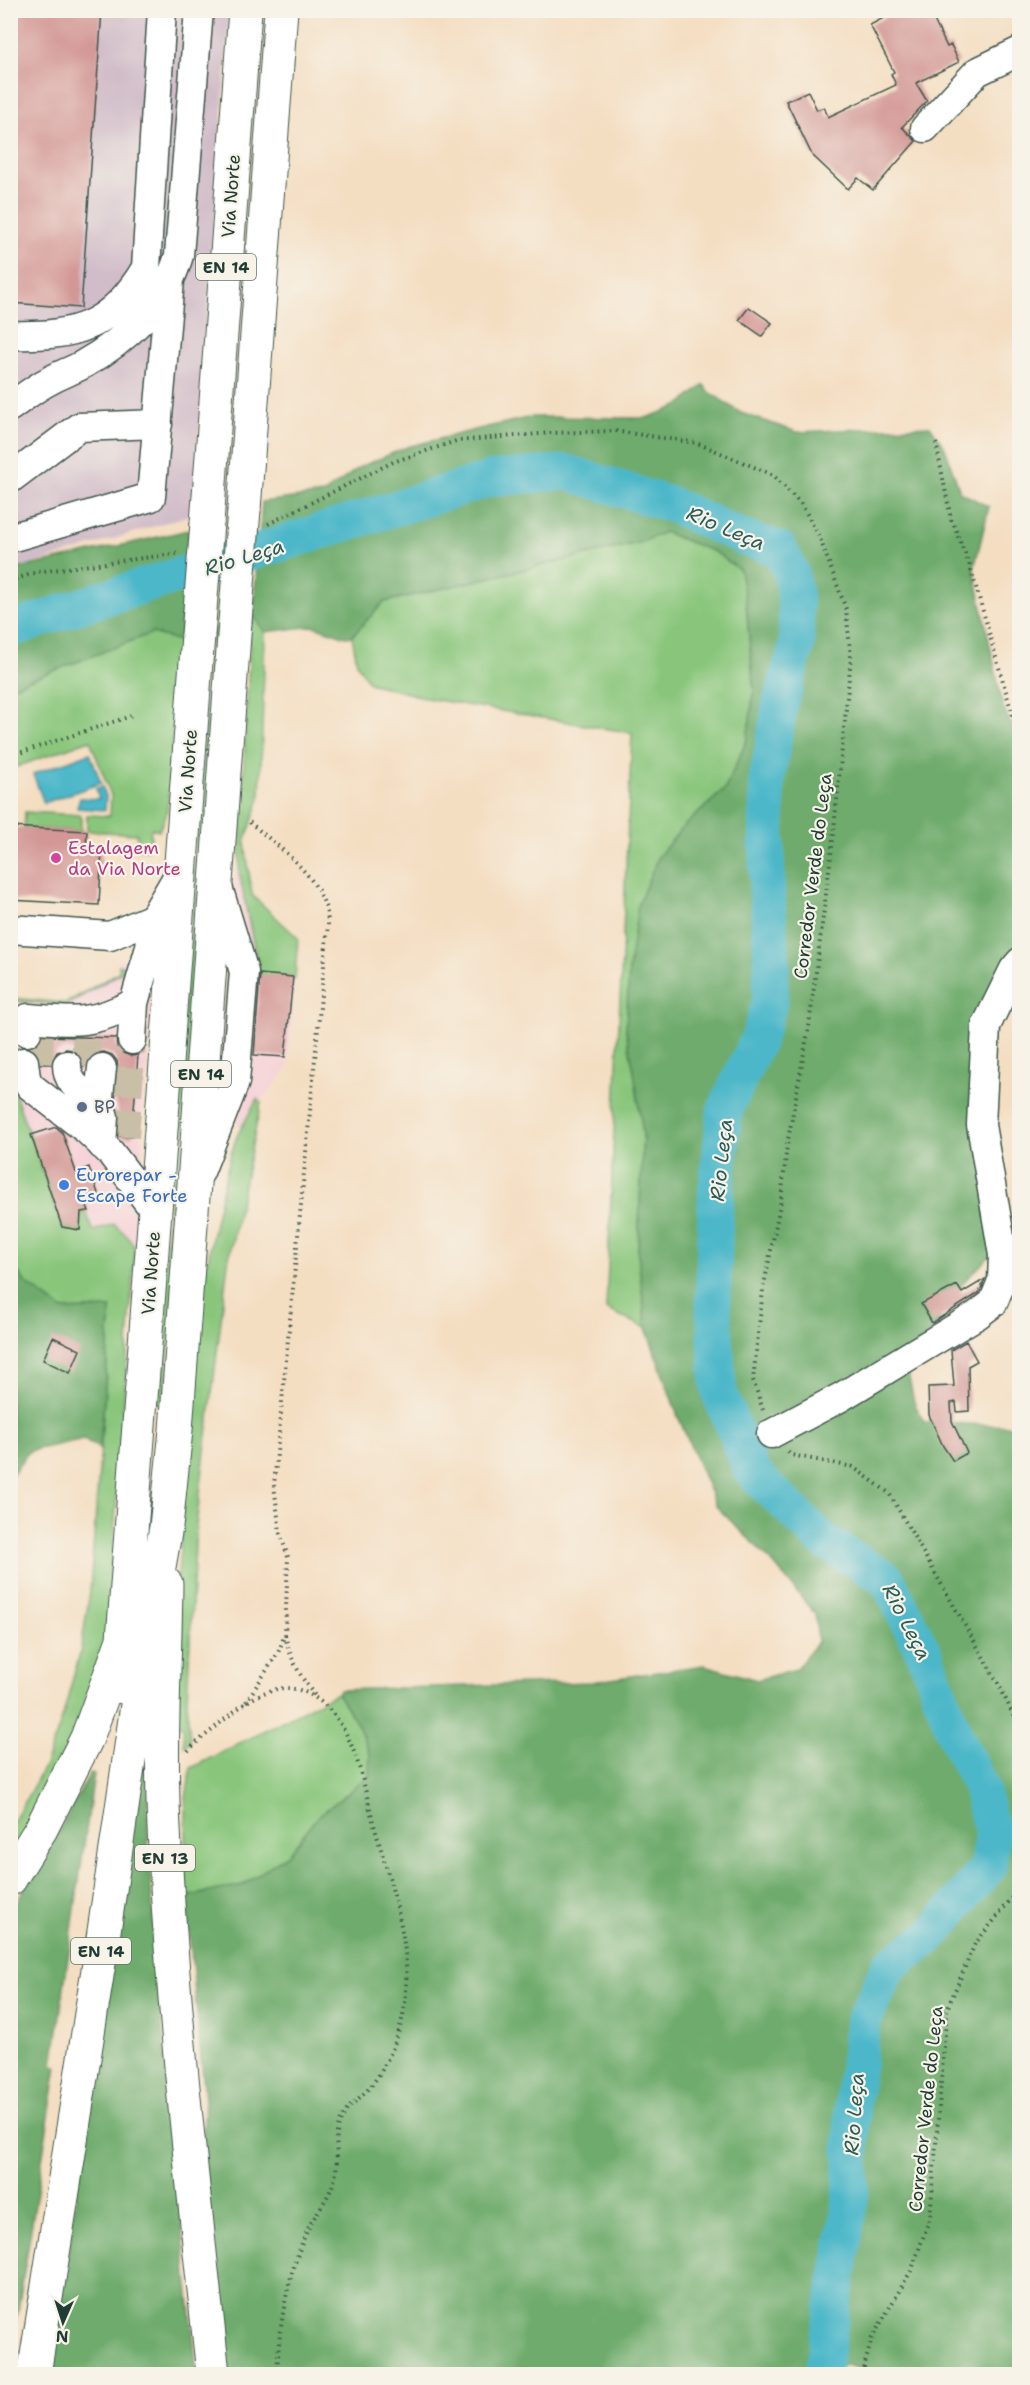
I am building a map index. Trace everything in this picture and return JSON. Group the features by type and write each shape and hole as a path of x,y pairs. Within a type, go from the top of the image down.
{"main road":[{"name":"Via Norte","path":"123,1639 245,10"},
{"name":"Via Norte","path":"166,1527 235,622 254,518 281,10"},
{"name":"EN 13","path":"166,1527 163,1777 173,1973 213,2374"},
{"name":"EN 14","path":"34,2374 103,1938 148,1630 166,1527"},
{"name":"EN 14","path":"22,2374 107,1819 121,1708 123,1639"},
{"path":"10,1879 41,1829 87,1738 123,1639"}],"street":[{"path":"10,335 44,336 81,329 118,307 133,291 146,268 162,10"},
{"path":"11,406 49,381 80,367 114,346 130,332 160,298 171,278 179,255 199,10"},
{"path":"967,56 1020,31"},
{"path":"925,128 977,72 1020,51"},
{"path":"10,538 151,497 171,278"},
{"path":"10,479 79,427 158,424"},
{"path":"36,1028 103,1026 144,963 150,947 153,918 180,872"},
{"path":"110,936 153,918"},
{"path":"10,929 110,936 125,943 144,963"},
{"path":"771,1434 841,1397 993,1303 1002,1281 1002,1256 981,1125 986,1026 1014,969 1020,962"},
{"path":"32,1072 114,1147 156,1211"},
{"path":"87,1080 104,1117 114,1147"}],"path":[{"name":"Corredor Verde do Leça","path":"254,518 393,462 456,441 550,433 615,431 697,443 773,475 801,505 819,536 846,609 851,658 809,1026 787,1145 781,1200 763,1290 753,1380 771,1434 791,1455 854,1467 889,1493 997,1681 1020,1729"},
{"path":"936,443 951,519 970,566 1020,741"},
{"path":"10,581 36,572 185,552"},
{"path":"10,756 131,716"},
{"path":"222,798 300,868 323,897 328,912 274,1485 280,1533 288,1557 285,1634 278,1653 246,1702"},
{"path":"10,1117 15,1131"},
{"path":"277,2374 278,2345 291,2276 308,2230 335,2179 337,2128 346,2110 370,2088 381,2071 402,2018 406,1990 401,1926 360,1770 351,1744 338,1722 302,1680 293,1662 285,1634"},
{"path":"163,1777 191,1747 246,1702 268,1691 281,1689 297,1690 317,1699"},
{"name":"Corredor Verde do Leça","path":"862,2374 872,2338 912,2270 930,2218 946,2009 975,1944 1020,1888"}],"shaded area":[{"path":"11,11 230,11 193,514 11,571"},
{"path":"239,872 243,886 298,938 288,1068 259,1104 246,1133 219,1101 235,874"},
{"name":"BP","path":"119,960 157,961 141,1136 143,1140 138,1247 135,1248 132,1240 62,1227 11,1080 12,998 66,1003 119,972"}],"green space":[{"path":"704,385 708,391 741,413 797,432 930,426 945,448 960,492 989,507 974,569 1003,707 1020,743 1019,974 976,1046 994,1252 963,1283 907,1368 914,1402 924,1422 1010,1426 1019,1436 1020,1514 1016,1527 1016,1548 1020,1550 1019,2374 878,2374 846,2365 809,2374 225,2374 203,2141 205,2099 186,1897 243,1885 289,1853 317,1817 369,1776 370,1754 358,1725 337,1693 339,1690 591,1682 704,1665 757,1680 796,1669 818,1642 815,1614 774,1564 716,1506 677,1414 646,1328 638,1252 643,1135 626,1030 629,969 638,905 658,857 683,827 725,789 747,740 754,691 746,603 740,570 715,552 664,532 642,542 384,602 352,636 346,637 314,626 265,632 253,615 262,502 323,494 360,467 407,447 532,417 646,418 678,406"},
{"path":"189,530 180,641 152,633 11,687 11,570"},
{"path":"664,532 715,552 740,570 746,603 754,691 747,740 725,789 683,827 658,857 626,1030 643,1135 638,1252 646,1328 606,1309 632,733 431,699 369,683 357,664 352,636 384,602 642,542"},
{"path":"253,615 265,632 260,798 245,842 252,895 298,938 295,979 293,977 260,977 239,872 251,616"},
{"path":"222,626 165,1402 155,1403 212,630"},
{"path":"152,633 180,641 167,811 159,831 152,828 147,850 137,849 137,834 87,831 87,815 110,816 111,795 90,740 11,769 11,687"},
{"path":"25,812 81,815 81,831 24,828"},
{"path":"119,965 125,967 122,972 67,1005 12,1001 11,1017 11,998 66,1003 119,972"},
{"path":"10,1080 62,1227 80,1230 81,1213 86,1211 93,1231 114,1224 129,1238 135,1248 106,1643 88,1706 11,1865 11,1826 45,1765 61,1722 81,1649 90,1591 111,1308 63,1310 26,1283 11,1262"},
{"path":"257,1099 261,1102 228,1262 196,1526 187,1701 190,1742 184,1746 183,1726 172,1723 172,1660 196,1324 230,1157 237,1136"},
{"path":"10,1262 26,1283 63,1310 111,1308 100,1449 84,1439 29,1451 11,1476"},
{"path":"337,1693 358,1725 370,1754 369,1776 317,1817 289,1853 243,1885 186,1897 186,1798 191,1768"},
{"path":"149,1694 148,1845 159,1997 197,2374 50,2374"},
{"path":"90,1773 94,1774 53,2065 57,2066 17,2317 13,2317 11,2332 11,1912"}],"water":[{"path":"90,753 101,783 44,803 33,774"},
{"path":"102,786 106,796 105,810 77,808 80,798 99,799 96,789"}],"building":[{"path":"10,10 102,10 81,308 10,303"},
{"path":"899,10 929,10 947,47 951,45 959,62 916,83 927,101 902,127 916,141 873,190 858,178 848,189 812,155 786,101 808,91 817,110 824,107 828,117 896,85 891,74 894,72 870,25"},
{"path":"749,307 772,323 762,336 739,320"},
{"name":"Estalagem da Via Norte","path":"10,827 87,831 86,846 102,847 99,905 10,900"},
{"path":"260,974 293,977 285,1057 254,1055"},
{"path":"43,1036 116,1038 117,1047 123,1053 131,1056 138,1055 132,1137 119,1136 120,1118 115,1101 118,1069 117,1061 112,1055 104,1052 96,1053 89,1058 84,1067 80,1055 73,1050 66,1049 57,1052 51,1064 41,1064 37,1053 31,1047 40,1042"},
{"path":"56,1127 62,1132 76,1172 89,1167 99,1196 85,1201 89,1211 81,1212 80,1230 62,1227 31,1135"},
{"path":"985,1279 979,1293 932,1323 921,1304 957,1285 962,1293"},
{"path":"53,1337 80,1350 70,1373 43,1360"},
{"path":"966,1341 977,1361 968,1366 969,1411 957,1412 956,1402 951,1403 952,1421 967,1453 953,1461 943,1446 929,1415 928,1387 954,1386 951,1350"}],"waterway":[{"name":"Rio Leça","path":"10,630 98,600 490,479 566,472 672,505 744,538 779,549 791,572 795,596 797,645 780,705 767,779 767,893 772,961 770,1001 759,1037 725,1110 716,1190 713,1300 719,1392 752,1472 824,1541 887,1579 925,1655 955,1735 980,1786 992,1831 989,1866 930,1937 889,1966 863,2022 852,2107 851,2197 822,2374"}],"tunnel":[{"path":"38,1063 40,1033"},
{"path":"84,1067 87,1036"},
{"path":"125,1137 132,1040"}],"place":[{"name":"Estalagem da Via Norte","path":"56,858"},
{"name":"BP","path":"82,1107"},
{"name":"Eurorepar - Escape Forte","path":"64,1185"}]}
